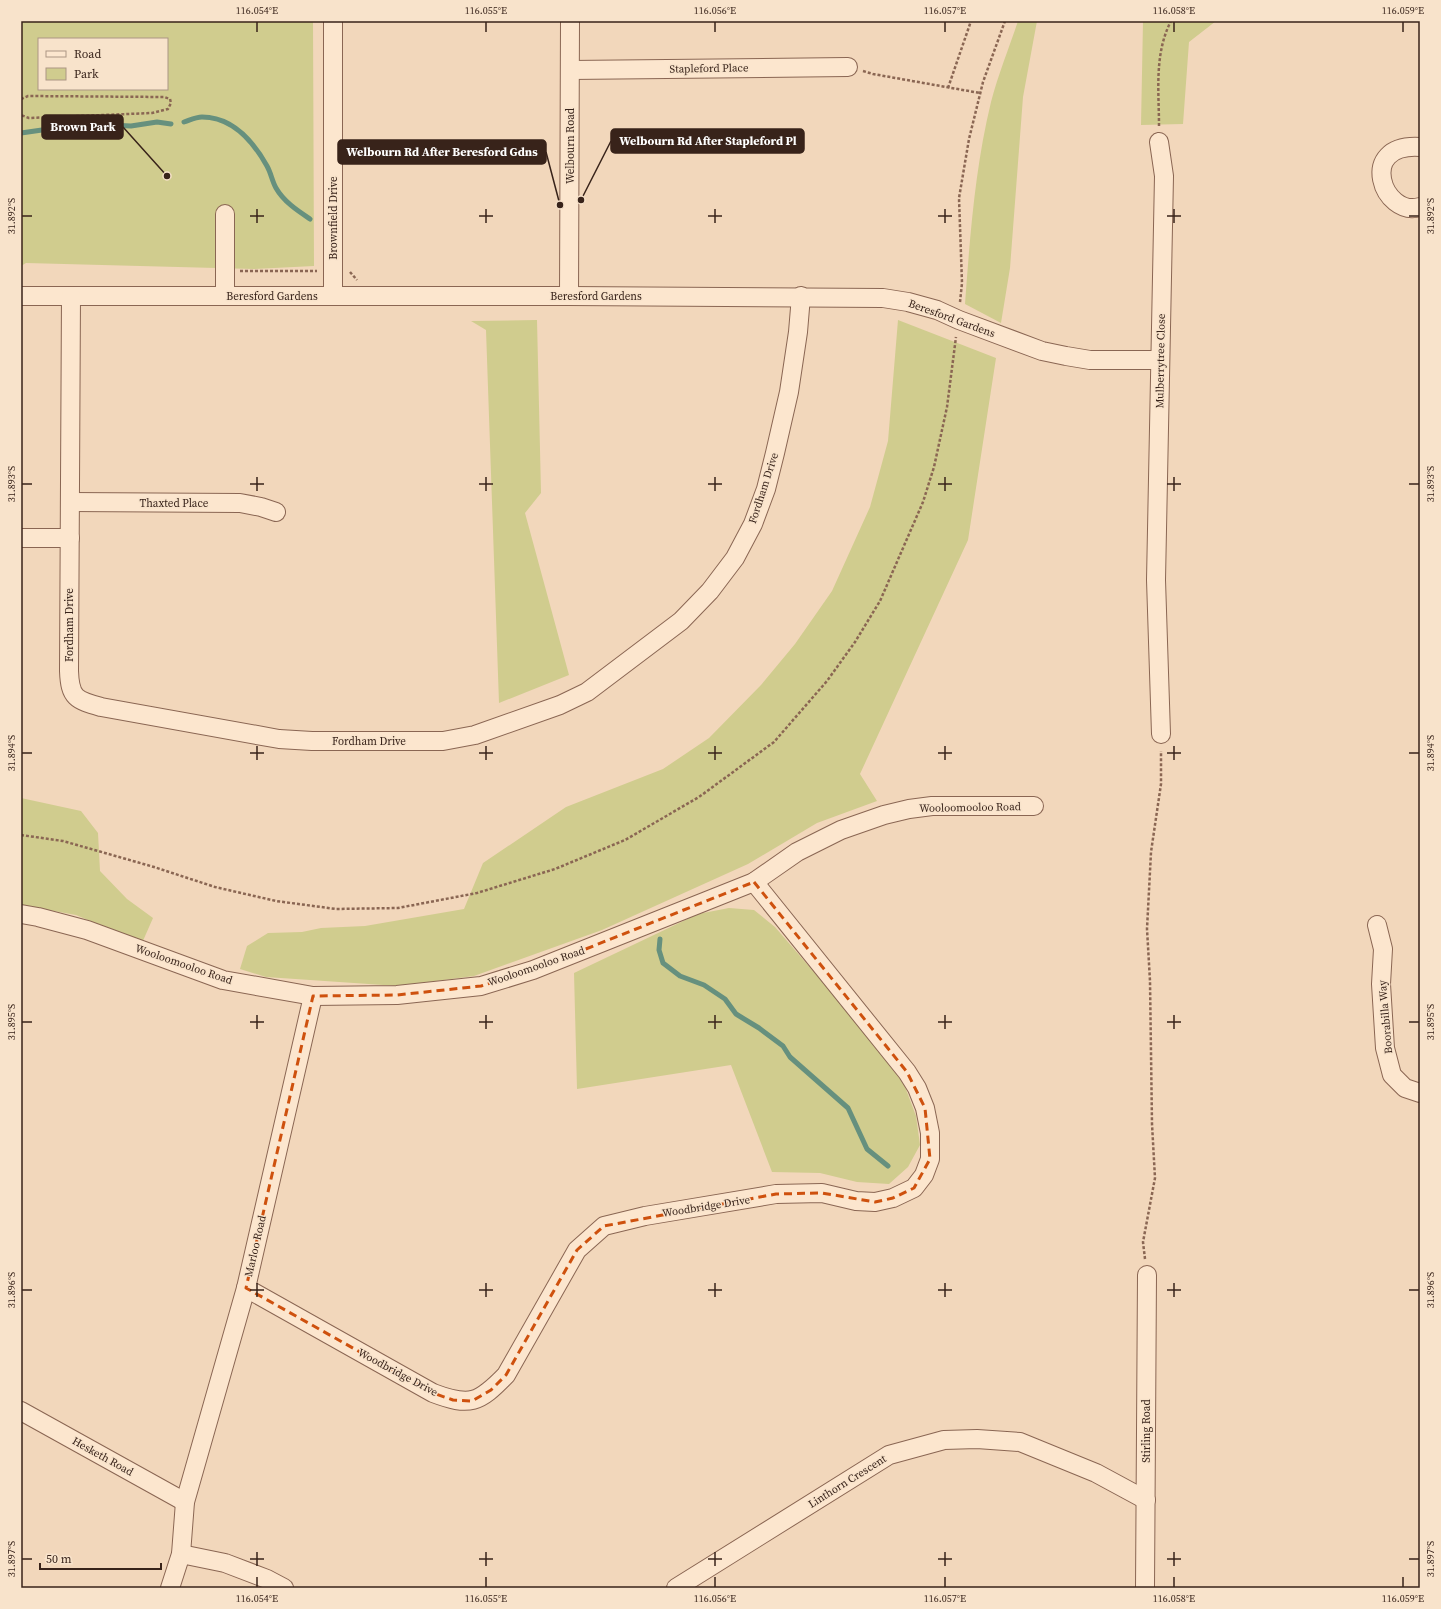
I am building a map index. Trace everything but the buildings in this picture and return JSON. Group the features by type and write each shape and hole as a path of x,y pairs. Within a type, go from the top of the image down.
{"street":[{"name":"Brownfield Drive","path":"333,21 333,296"},
{"name":"Welbourn Road","path":"569,296 570,21"},
{"name":"Stapleford Place","path":"570,70 848,67"},
{"name":"Mulberrytree Close","path":"1159,142 1164,176 1156,580 1161,734"},
{"path":"1420,147 1410,146 1396,149 1388,156 1383,164 1381,178 1386,191 1397,202 1406,208 1420,207"},
{"path":"225,214 225,296"},
{"name":"Beresford Gardens","path":"21,296 801,296 882,298 908,302 937,310 959,320 1042,351 1090,360 1160,360"},
{"name":"Fordham Drive","path":"71,296 70,683 74,696 86,703 217,729 278,739 312,741 415,742 443,741 475,735 560,705 587,692 681,621 710,591 735,558 753,524 766,489 789,392 798,332 801,296"},
{"name":"Thaxted Place","path":"70,502 240,503 261,507 276,512"},
{"path":"21,538 70,538"},
{"name":"Wooloomooloo Road","path":"21,914 87,930 223,980 313,996 397,995 481,986 533,970 754,882 797,852 841,830 884,815 909,809 932,806 1034,806"},
{"name":"Woodbridge Drive","path":"246,1288 433,1393 453,1400 472,1401 491,1390 506,1375 577,1250 604,1226 645,1216 776,1194 822,1193 856,1200 875,1202 893,1198 914,1188 924,1175 930,1159 925,1108 917,1088 907,1072 754,882"},
{"name":"Boorabilla Way","path":"1376,925 1383,949 1381,984 1385,1048 1392,1075 1405,1088 1420,1093"},
{"name":"Marloo Road","path":"170,1588 181,1554 185,1502 246,1288 313,996"},
{"name":"Stirling Road","path":"1145,1588 1147,1275"},
{"name":"Hesketh Road","path":"21,1411 185,1502"},
{"name":"Linthorn Crescent","path":"676,1588 889,1455 944,1440 977,1439 1020,1442 1096,1473 1146,1500"},
{"path":"181,1554 225,1563 267,1579 284,1588"}],"path":[{"path":"948,88 971,21"},
{"path":"1159,142 1158,67 1167,29 1171,21"},
{"path":"848,67 873,74 980,93"},
{"path":"21,99 28,96 164,97 170,99 171,103 168,109 152,113 29,118 21,115"},
{"path":"225,271 349,271 362,282"},
{"path":"1147,1275 1143,1242 1155,1178 1152,1124 1150,981 1147,929 1151,852 1161,784 1161,734"}],"highlighted area":[{"path":"754,882 907,1072 925,1108 930,1159 914,1188 893,1198 875,1202 822,1193 776,1194 604,1226 577,1250 506,1375 491,1390 472,1401 453,1400 433,1393 246,1288 313,996 397,995 481,986 533,970"}],"green space":[{"path":"21,21 313,21 314,266 254,269 26,263 21,266"},
{"path":"1018,21 1037,21 1023,97 1010,268 1001,323 965,304 974,202 985,127 997,82"},
{"path":"1143,21 1216,21 1189,42 1183,124 1141,125"},
{"path":"537,320 541,493 525,513 569,675 499,703 486,330 471,321"},
{"path":"898,320 996,358 968,540 860,774 877,801 817,823 748,864 602,930 474,976 398,986 266,977 240,969 247,946 268,933 302,932 321,928 365,926 464,909 483,863 566,807 663,769 709,738 761,685 795,644 832,591 870,507 888,441"},
{"path":"21,798 81,811 98,833 100,871 127,899 153,918 142,943 76,915 21,905"},
{"path":"729,908 754,910 775,927 845,1008 904,1084 916,1116 920,1145 908,1167 889,1184 857,1182 820,1173 772,1172 731,1065 577,1089 574,973 698,914"}],"waterway":[{"path":"184,122 200,117 213,118 223,121 241,132 261,157 279,193 292,206 310,219"},
{"path":"21,133 63,127 110,125 131,126 157,122 171,124"},
{"path":"660,939 659,950 663,963 680,976 704,985 725,999 736,1014 759,1028 783,1046 790,1057 848,1108 867,1149 888,1166"}],"place":[{"name":"Brown Park","path":"167,176"},
{"name":"Welbourn Rd After Stapleford Pl","path":"581,200"},
{"name":"Welbourn Rd After Beresford Gdns","path":"560,205"}]}
